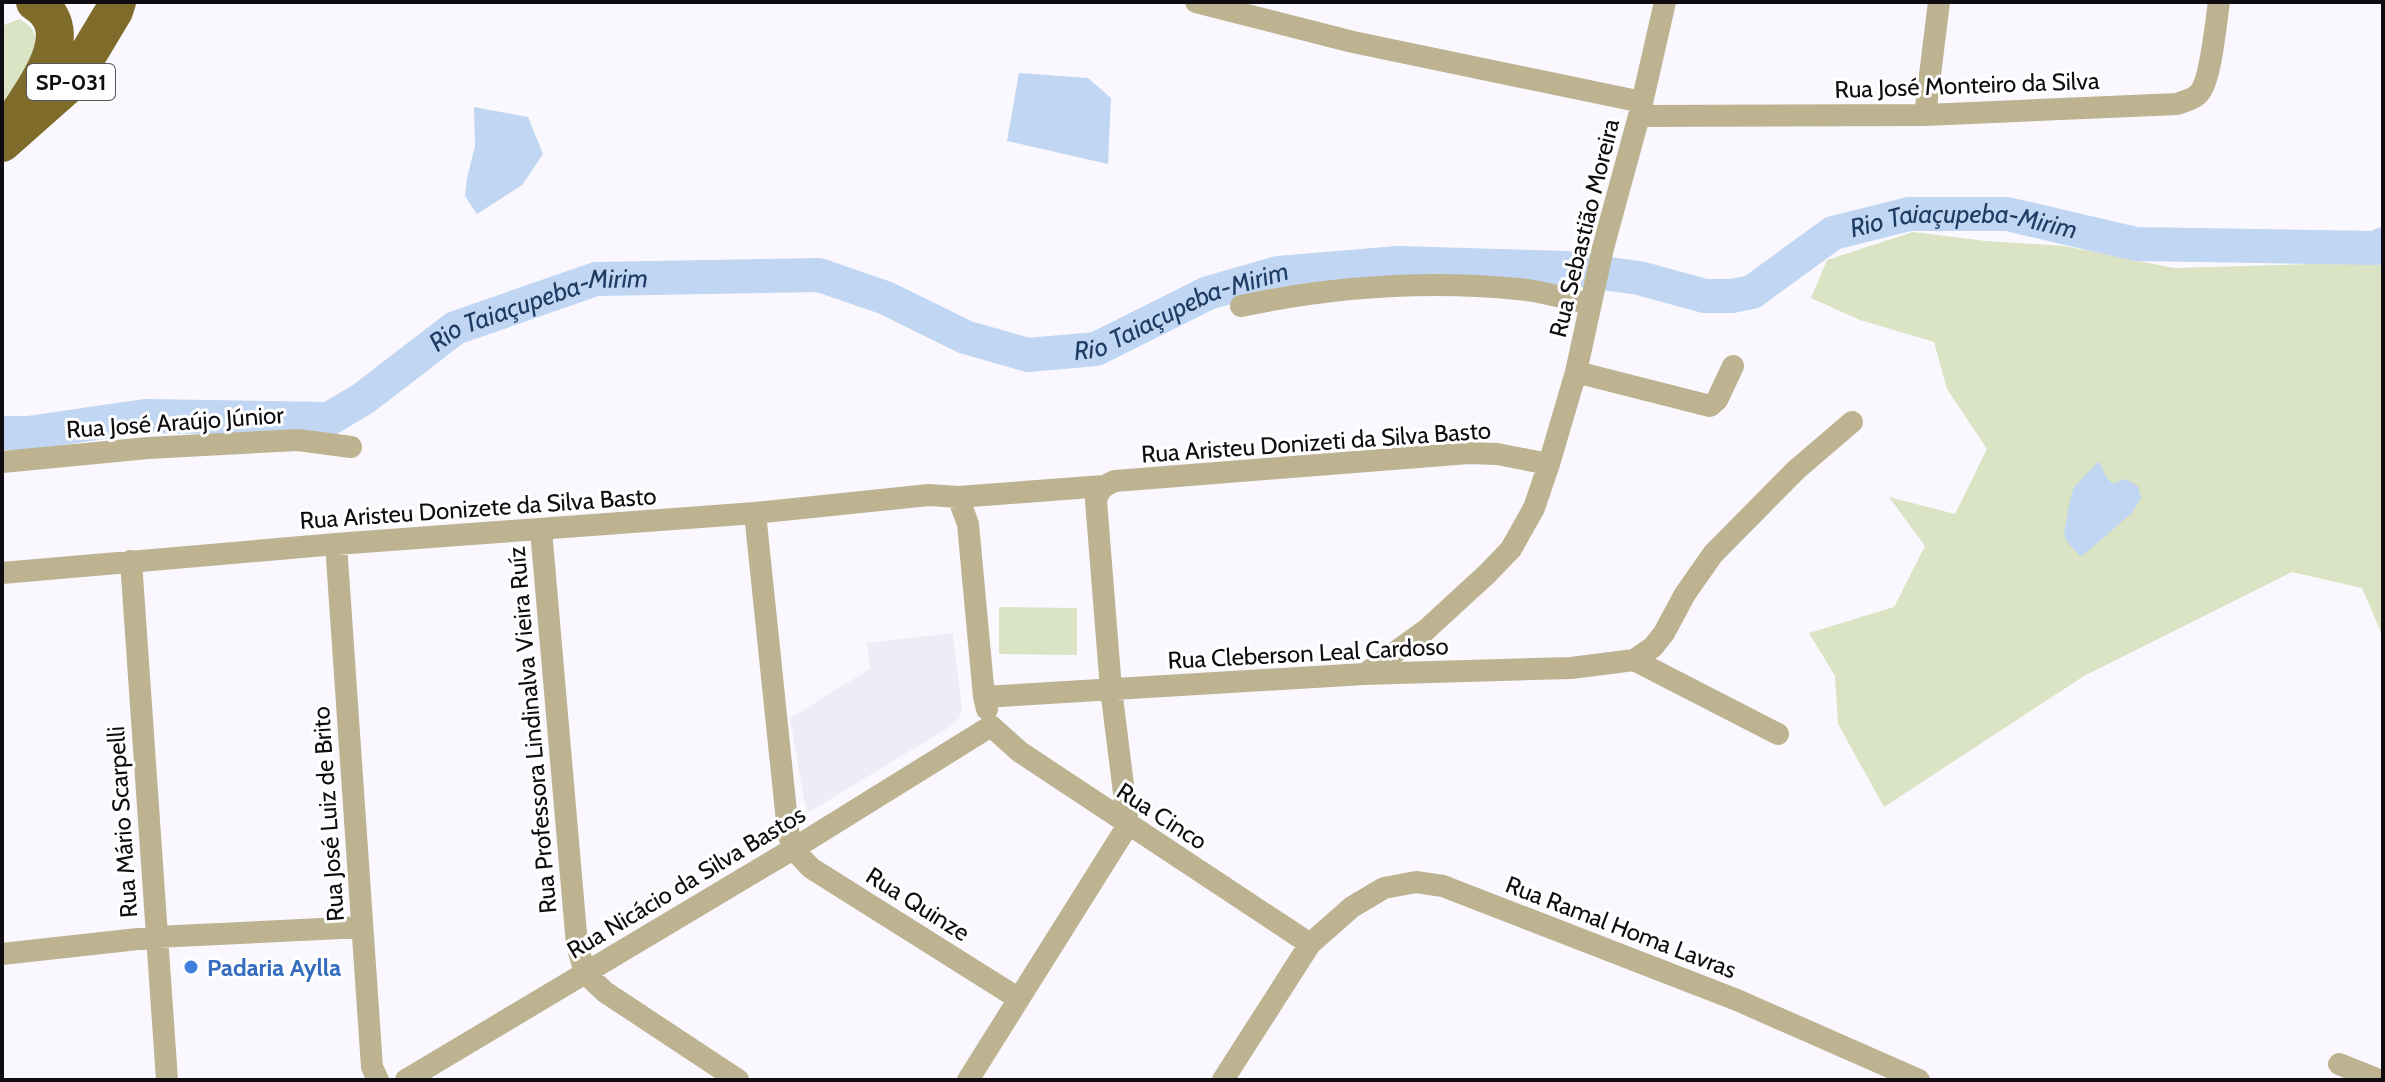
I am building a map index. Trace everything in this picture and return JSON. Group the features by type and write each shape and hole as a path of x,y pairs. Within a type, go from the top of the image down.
{"highway":[{"path":"2,141 52,57 55,27 50,13 35,2"},
{"name":"SP-031","path":"2,141 72,81 117,2"}],"street":[{"name":"Rua José Monteiro da Silva","path":"1196,2 1640,109 1925,115 2177,104 2189,100 2200,92 2207,79 2219,2"},
{"name":"Rua Sebastião Moreira","path":"1364,674 1445,614 1488,573 1511,549 1534,508 1576,372 1603,248 1665,2"},
{"path":"1925,115 1939,2"},
{"path":"1241,306 1318,292 1422,286 1593,293"},
{"path":"1576,372 1710,406 1717,400 1733,366"},
{"path":"1778,734 1634,660 1653,647 1664,633 1685,594 1713,554 1796,470 1852,422"},
{"name":"Rua José Araújo Júnior","path":"2,462 120,450 298,440 351,447"},
{"name":"Rua Aristeu Donizeti da Silva Basto","path":"958,497 1100,493 1115,481 1469,453 1497,454 1549,464"},
{"path":"968,1080 1128,825 1111,689 1100,493"},
{"name":"Rua Aristeu Donizete da Silva Basto","path":"2,573 755,513 929,495 958,497"},
{"path":"958,497 968,524 984,697 991,726"},
{"path":"755,513 788,831 793,849"},
{"name":"Rua Professora Lindinalva Vieira Ruíz","path":"541,530 577,945 585,973"},
{"name":"Rua José Luiz de Brito","path":"336,544 372,1067 378,1080"},
{"name":"Rua Mário Scarpelli","path":"131,561 167,1080"},
{"name":"Rua Cleberson Leal Cardoso","path":"984,697 1364,674 1571,668 1634,660"},
{"name":"Rua Nicácio da Silva Bastos","path":"406,1080 793,849 991,726"},
{"name":"Rua Cinco","path":"991,726 1020,752 1310,944"},
{"name":"Rua Quinze","path":"793,849 811,868 1019,999"},
{"name":"Rua Ramal Homa Lavras","path":"1310,944 1352,907 1384,888 1416,882 1443,886 1737,1000 1919,1080"},
{"path":"2,954 156,937 362,927"},
{"path":"1223,1080 1310,944"},
{"path":"585,973 605,992 726,1077"},
{"path":"2339,1064 2379,1080"}],"shaded area":[{"path":"953,633 962,709 960,717 951,726 809,812 790,718 870,669 867,643"}],"green space":[{"path":"19,19 34,32 35,52 2,115 2,26"},
{"path":"1913,232 2065,246 2174,268 2314,264 2383,256 2383,637 2362,588 2292,572 2084,676 1884,807 1838,724 1835,676 1809,633 1894,607 1925,546 1889,497 1955,514 1987,449 1947,389 1934,342 1860,320 1811,298 1827,260"},
{"path":"999,607 1077,608 1077,655 999,654"}],"water":[{"path":"1019,73 1088,78 1111,98 1108,164 1007,141"},
{"path":"474,107 528,117 543,154 522,185 477,214 465,196 475,146"},
{"path":"2099,461 2113,484 2125,479 2138,486 2141,498 2132,513 2081,557 2064,534 2069,505 2074,487"}],"waterway":[{"name":"Rio Taiaçupeba-Mirim","path":"2,433 28,433 145,416 329,419 364,398 455,328 596,279 819,275 886,298 965,337 1028,355 1096,349 1208,293 1278,273 1398,263 1566,268 1639,278 1705,296 1732,296 1752,292 1833,233 1909,214 2007,214 2136,244 2376,248 2383,244"}],"place":[{"name":"Padaria Aylla","path":"191,967"}]}
